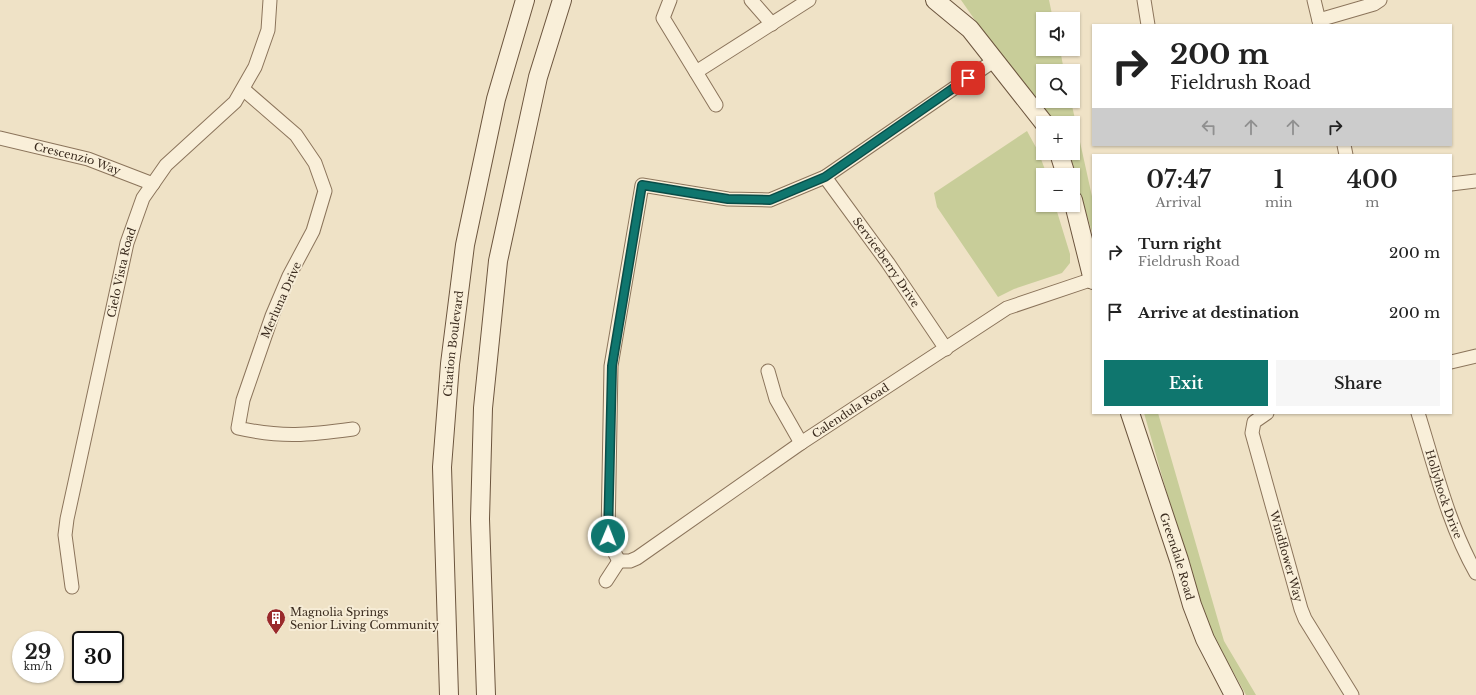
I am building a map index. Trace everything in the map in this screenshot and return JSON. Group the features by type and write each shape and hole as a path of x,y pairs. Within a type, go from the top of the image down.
{"main road":[{"name":"Citation Boulevard","path":"449,695 442,467 450,364 465,245 496,99 525,0"},
{"path":"486,695 480,519 483,408 497,269 538,77 562,0"},
{"path":"935,0 962,20 1038,116"},
{"path":"1076,212 1092,275"},
{"name":"Greendale Road","path":"1130,414 1179,560 1192,605 1205,639 1234,695"}],"street":[{"name":"Cielo Vista Road","path":"72,587 65,535 67,519 127,243 143,198 166,165 235,102 243,89 255,67 268,30 270,0"},
{"path":"670,0 662,18 716,105"},
{"path":"751,0 772,24"},
{"path":"696,72 809,0"},
{"path":"1144,0 1148,24"},
{"path":"1314,0 1319,22 1374,4 1380,0"},
{"path":"606,581 619,561 612,550 608,536 612,366 642,185 728,199 770,200 825,177 994,60"},
{"name":"Merluna Drive","path":"243,89 296,135 315,163 325,191 313,231 289,276 272,316 243,400 238,428 262,434 290,436 353,429"},
{"name":"Crescenzio Way","path":"0,138 88,159 153,184"},
{"name":"Serviceberry Drive","path":"825,177 888,263 946,349"},
{"path":"1452,184 1476,181"},
{"name":"Calendula Road","path":"619,561 630,561 637,558 801,443 1007,308 1092,279"},
{"path":"1452,362 1476,356"},
{"path":"768,371 776,399 801,443"},
{"name":"Windflower Way","path":"1266,414 1254,422 1252,433 1301,609 1305,620 1352,695"},
{"name":"Hollyhock Drive","path":"1418,414 1451,518 1464,551 1476,573"}],"green space":[{"path":"961,0 1049,0 1052,12 1036,12 1036,56 1061,56 1063,64 1036,64 1036,104 1007,66"},
{"path":"1039,108 1073,108 1074,116 1046,116"},
{"path":"1027,131 1036,147 1036,160 1041,160 1044,168 1036,168 1036,212 1057,212 1070,254 1070,263 1062,273 1014,289 998,297 937,207 934,193"},
{"path":"1080,142 1092,196 1092,232 1080,194 1080,168 1072,168 1069,160 1080,160"},
{"path":"1144,414 1158,414 1224,641 1256,695 1246,695 1202,616"}],"place":[{"name":"Magnolia Springs Senior Living Community","path":"276,635"}],"route":[{"path":"608,536 612,366 642,185 728,199 770,200 825,177 968,78"}]}
